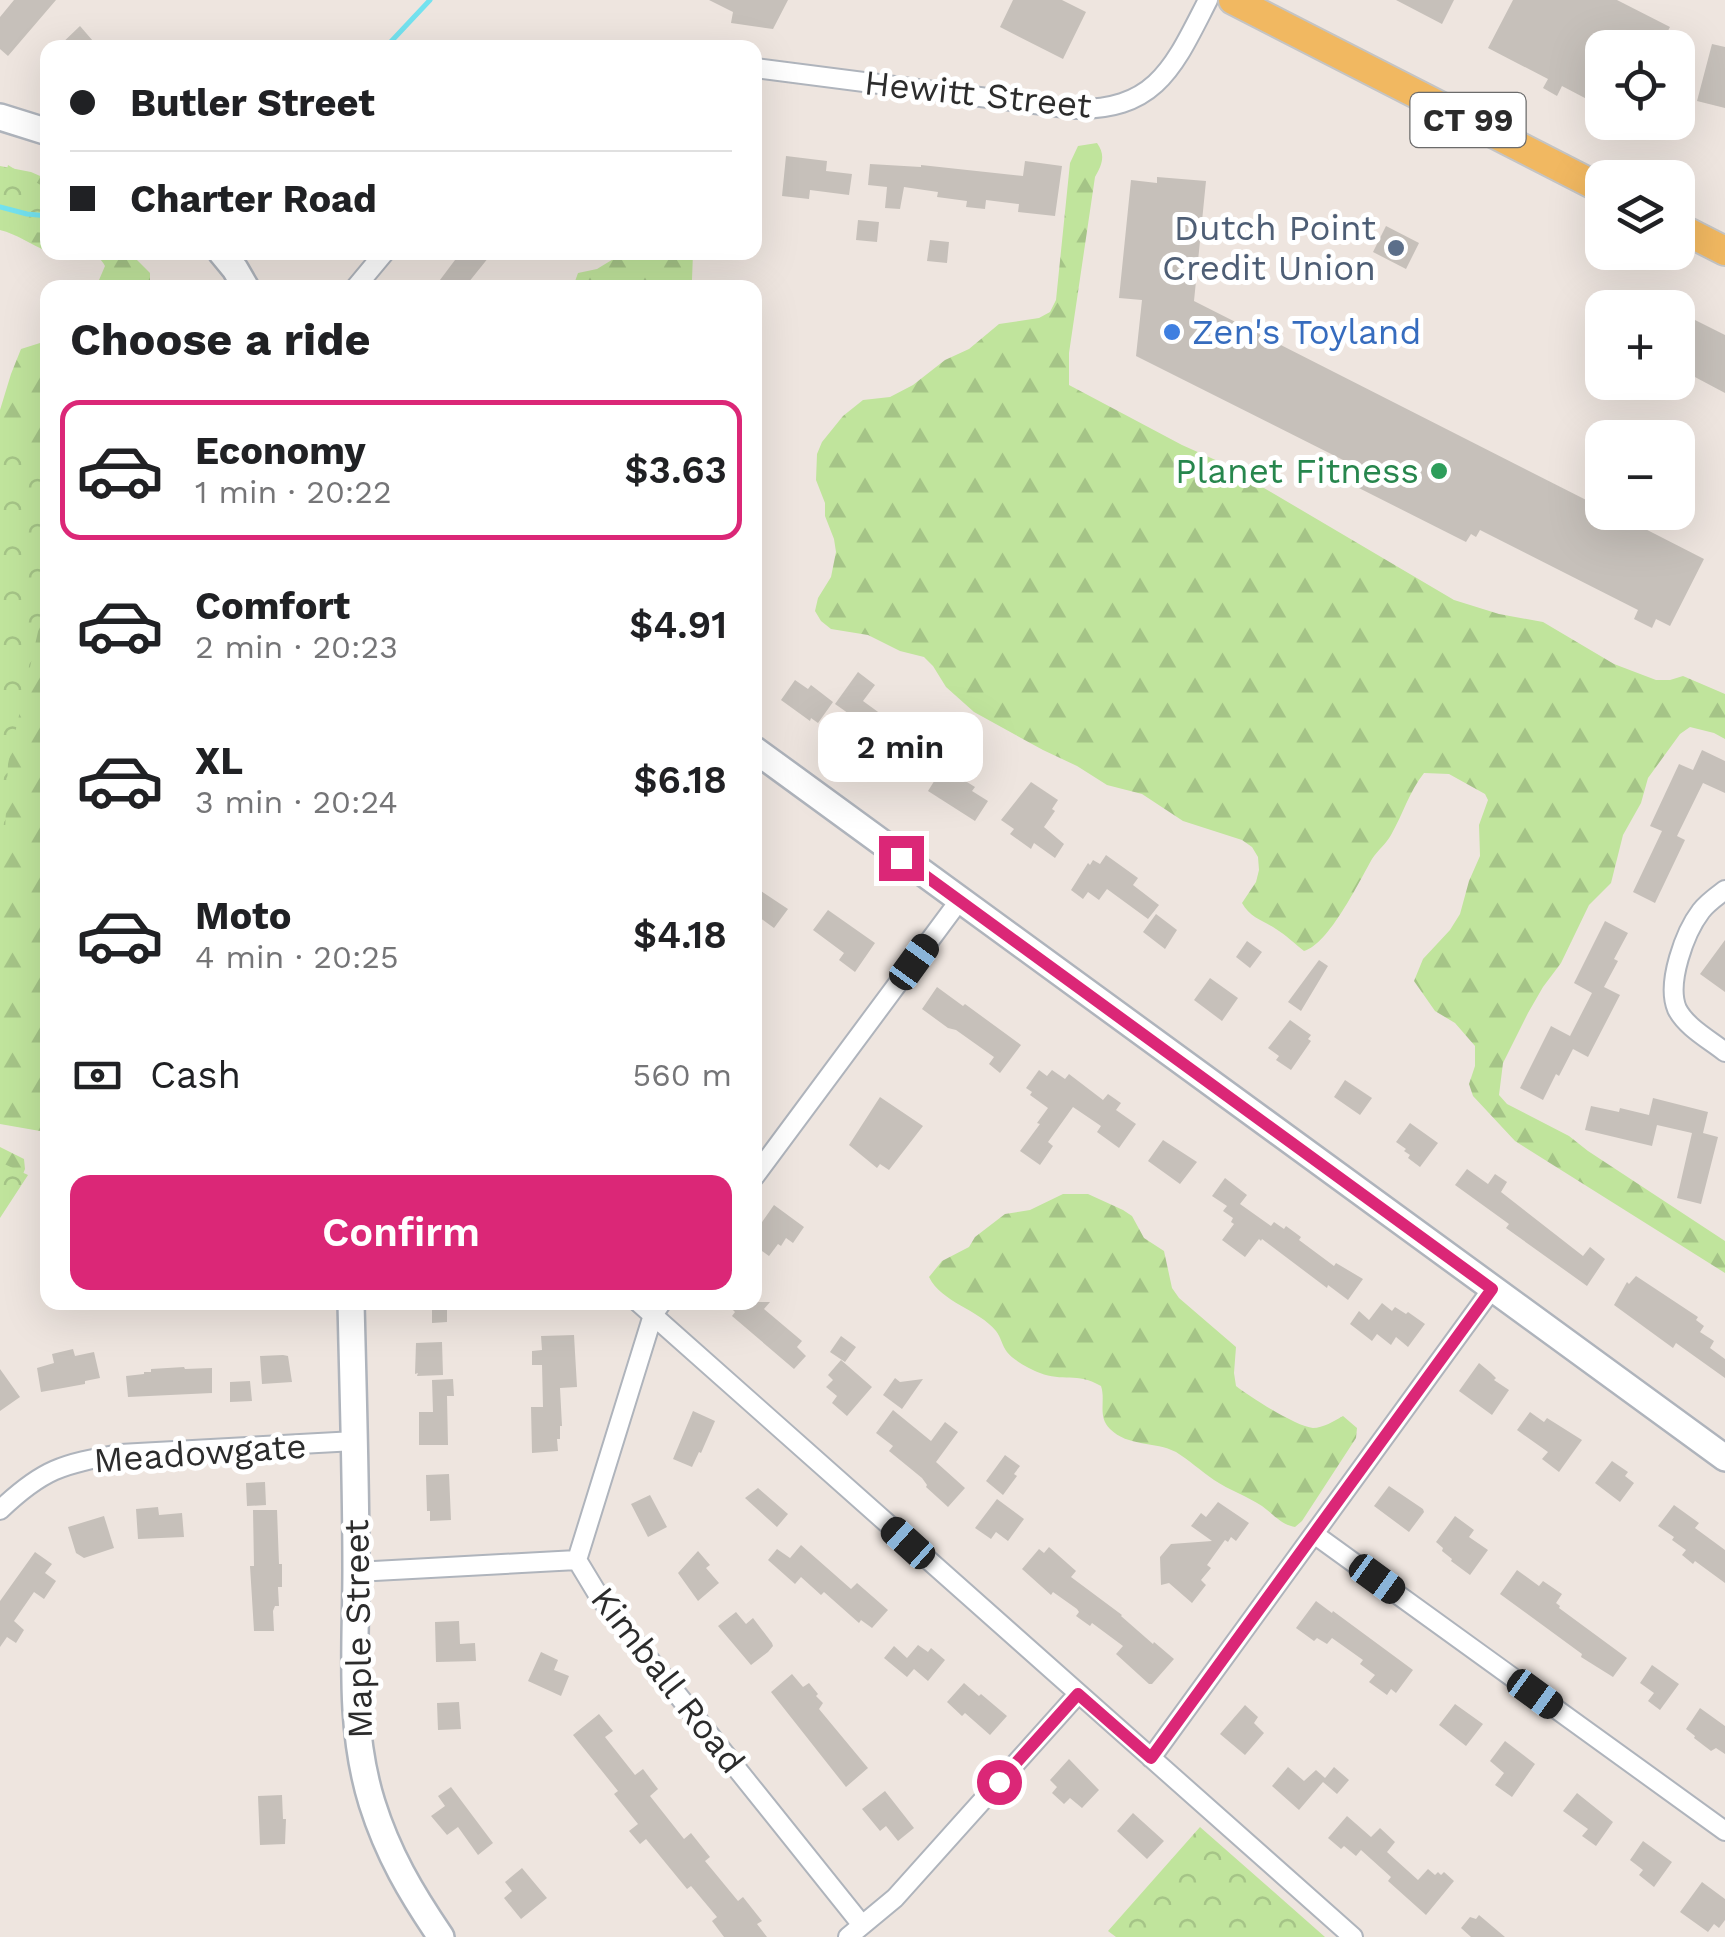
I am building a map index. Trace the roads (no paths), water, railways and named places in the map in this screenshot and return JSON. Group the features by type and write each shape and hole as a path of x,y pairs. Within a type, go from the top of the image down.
{"main road":[{"name":"CT 99","path":"1233,0 1585,179"},
{"path":"1695,236 1725,251"}],"street":[{"name":"Hewitt Street","path":"762,69 1097,110 1147,92 1164,77 1208,0"},
{"path":"0,117 40,130"},
{"path":"362,280 378,260"},
{"path":"762,755 1725,1458"},
{"path":"1725,890 1703,908 1689,930 1674,976 1674,996 1688,1023 1725,1052"},
{"path":"762,1167 959,901"},
{"path":"1151,1758 1492,1289"},
{"name":"Maple Street","path":"351,1310 354,1704 371,1801 386,1844 405,1884 441,1937"},
{"path":"578,1560 658,1310"},
{"path":"659,1310 1078,1694 1354,1937"},
{"name":"Meadowgate","path":"0,1510 51,1470 82,1460 120,1454 355,1442"},
{"path":"1314,1534 1725,1831"},
{"name":"Kimball Road","path":"356,1572 578,1560 600,1598 855,1931"},
{"path":"855,1931 894,1898 1078,1694"}],"waterway":[{"path":"392,40 430,0"},
{"path":"0,207 40,215"}],"place":[{"name":"Dutch Point Credit Union","path":"1396,248"},
{"name":"Zen's Toyland","path":"1172,332"},
{"name":"Planet Fitness","path":"1439,471"}]}
